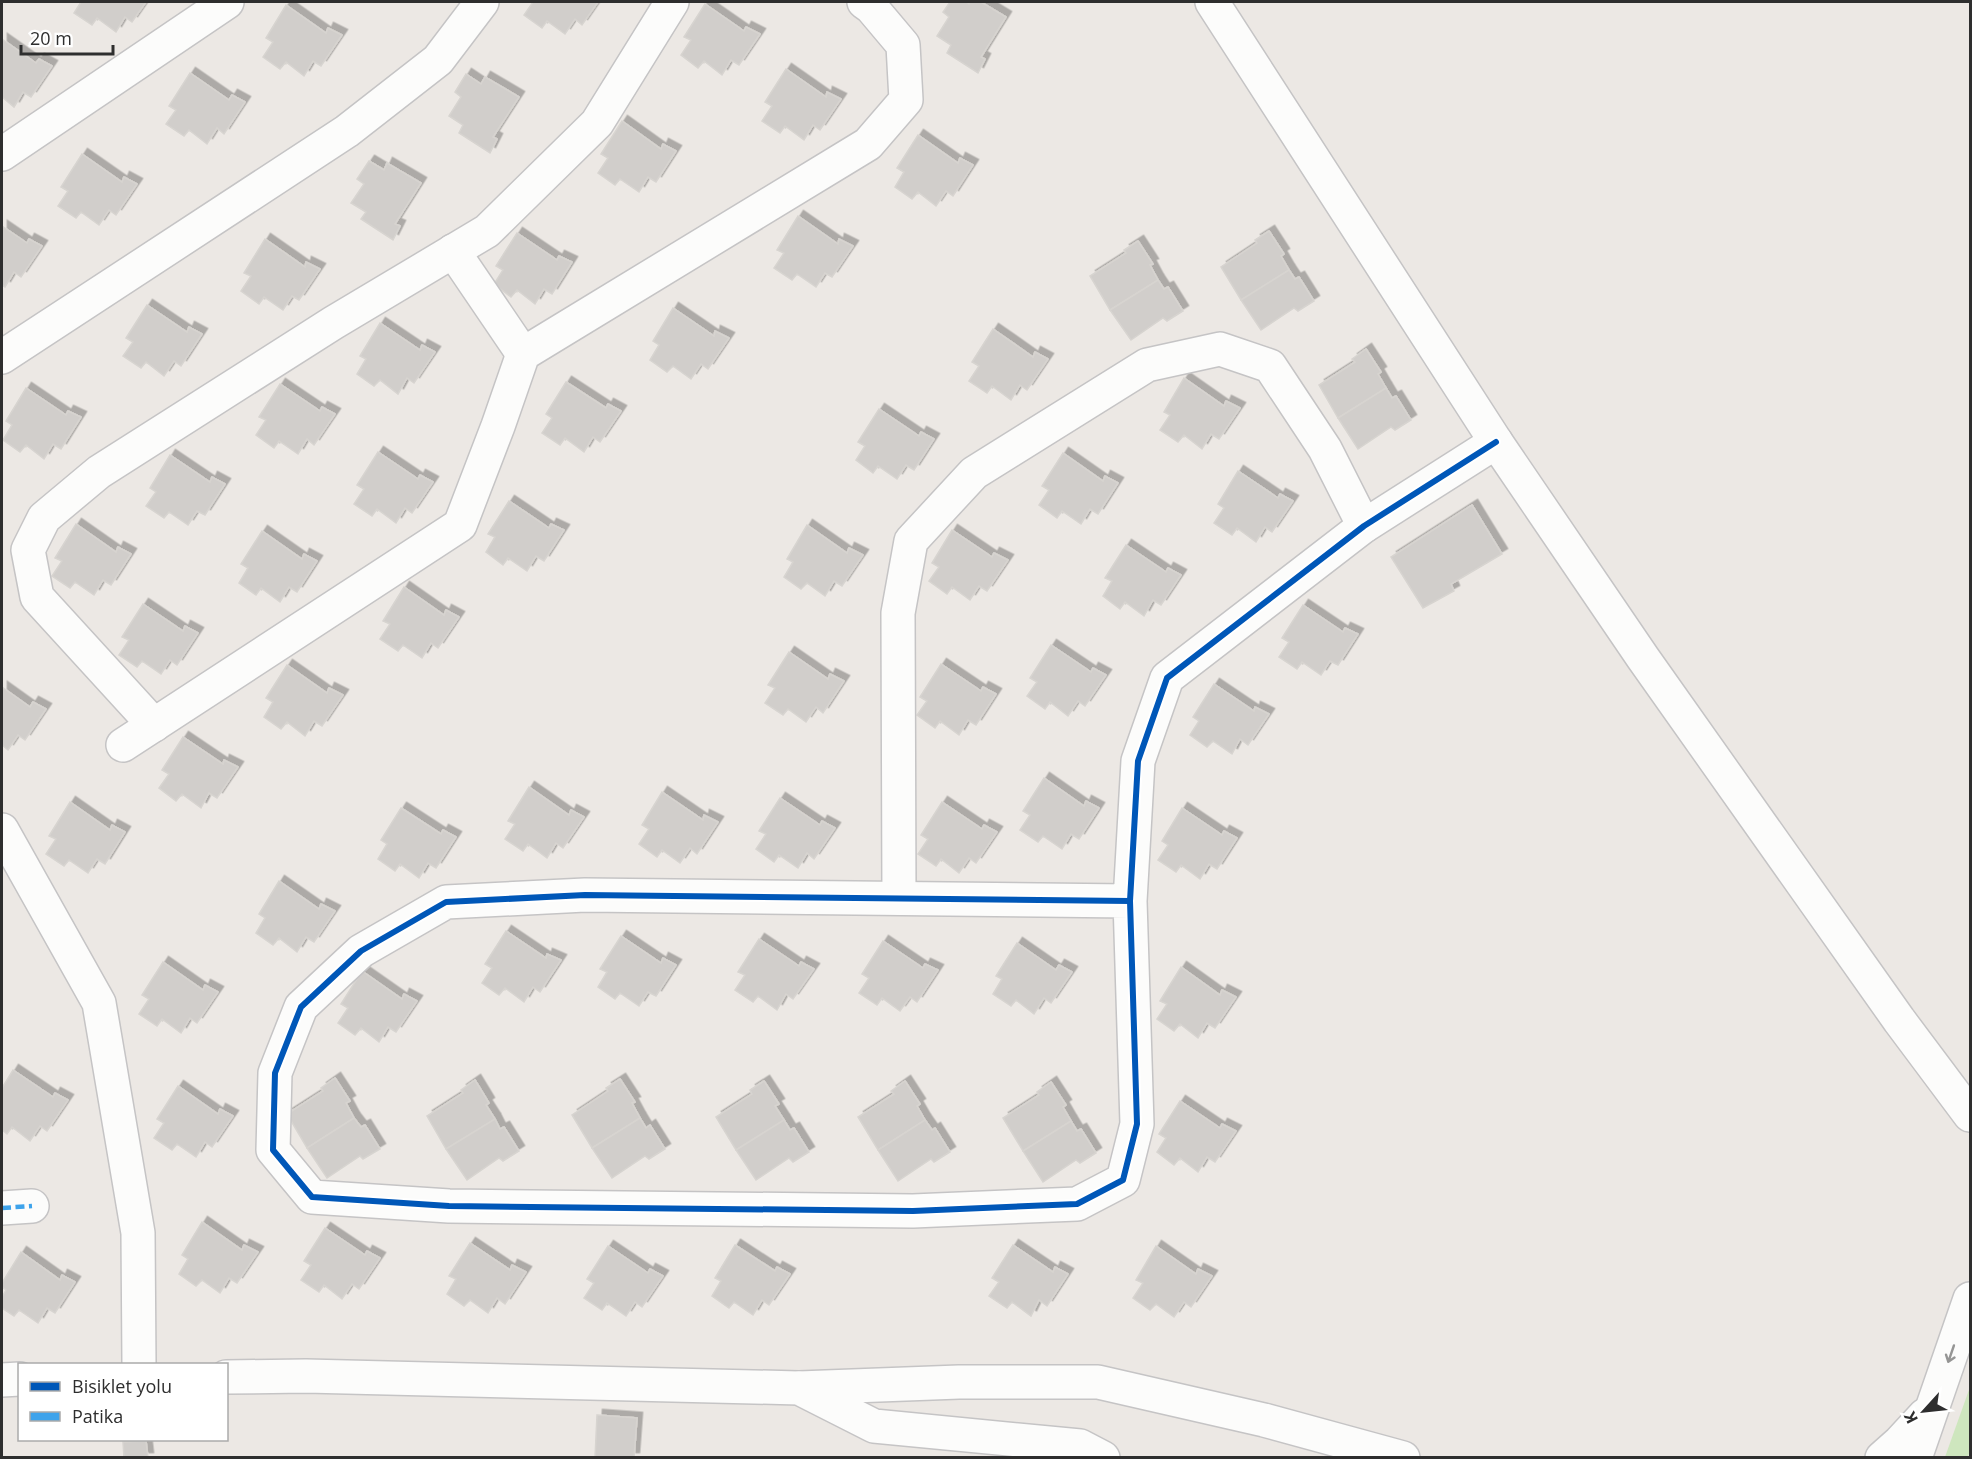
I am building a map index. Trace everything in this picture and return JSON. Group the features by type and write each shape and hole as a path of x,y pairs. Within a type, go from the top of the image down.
{"street":[{"path":"2,154 227,2"},
{"path":"2,357 346,131 438,60 482,2"},
{"path":"154,725 37,597 28,550 44,518 99,472 333,323 487,231 597,123 672,2"},
{"path":"123,745 460,525 523,354 868,144 906,100 903,45 871,7 864,2"},
{"path":"1212,2 1496,442 1643,658 1899,1020 1971,1115"},
{"path":"453,251 523,354"},
{"path":"899,898 898,613 911,541 974,472 1147,364 1220,349 1270,366 1325,449 1364,526"},
{"path":"1130,901 585,895 446,902 361,951 301,1007 275,1072 273,1150 312,1197 449,1206 913,1211 1077,1204 1123,1180 1137,1124 1130,901 1138,761 1167,678 1364,526 1496,442"},
{"path":"2,830 99,1003 138,1233 139,1363"},
{"path":"1915,1458 1971,1299"},
{"path":"228,1377 306,1376 799,1388 959,1382 1098,1382 1264,1420 1403,1458"},
{"path":"2,1380 18,1379"},
{"path":"799,1388 874,1426 1080,1446 1103,1458"},
{"path":"1882,1458 1933,1407"}],"green space":[{"path":"1970,1387 1968,1457 1945,1457"}],"building":[{"path":"81,2 146,2 132,22 125,17 116,32 97,18 92,25 74,13"},
{"path":"533,2 598,2 582,25 575,19 565,34 547,21 542,28 524,15"},
{"path":"950,2 969,4 970,2 981,2 1006,17 981,57 985,59 978,73 947,53 951,45 937,36 949,17 943,12"},
{"path":"705,4 744,31 746,27 760,34 739,65 731,60 722,75 704,61 698,68 681,55 691,40 684,37"},
{"path":"286,5 326,33 328,28 342,35 321,66 313,61 304,76 286,62 280,69 263,57 273,42 266,38"},
{"path":"2,39 36,63 39,59 52,66 31,97 23,92 14,107 2,97"},
{"path":"786,69 826,97 827,92 841,99 820,130 813,125 804,140 785,126 780,133 762,121 772,106 765,102"},
{"path":"190,73 229,100 232,95 245,102 224,134 217,128 207,144 189,130 184,136 166,124 176,110 169,106"},
{"path":"466,74 481,84 485,77 519,97 493,137 497,139 490,153 459,133 463,125 449,116 461,97 455,92"},
{"path":"622,121 661,149 663,144 676,151 656,182 648,177 639,192 620,179 615,185 598,173 608,158 601,154"},
{"path":"918,135 958,163 960,158 973,165 953,196 946,191 936,206 918,192 912,199 895,187 904,172 897,168"},
{"path":"82,154 122,182 124,177 137,184 116,215 109,210 99,225 81,212 76,218 58,206 68,191 61,187"},
{"path":"369,161 384,170 387,163 421,183 395,224 400,226 393,240 361,219 366,212 351,203 364,184 357,179"},
{"path":"798,216 838,244 839,239 853,246 832,277 825,273 816,287 797,274 792,280 774,268 784,253 777,250"},
{"path":"2,226 27,243 29,239 42,246 21,277 14,272 5,287 2,285"},
{"path":"1269,231 1284,254 1281,256 1289,270 1241,300 1221,267 1257,243 1255,240"},
{"path":"517,233 557,260 559,256 572,262 552,294 544,289 535,304 517,290 511,297 494,284 503,270 496,266"},
{"path":"265,239 305,267 306,262 320,269 299,300 292,296 283,310 264,297 259,304 241,291 251,276 244,273"},
{"path":"1138,241 1153,264 1150,265 1158,280 1110,310 1090,276 1126,253 1124,250"},
{"path":"1289,270 1295,279 1299,277 1314,301 1298,311 1294,308 1261,330 1241,300"},
{"path":"1158,280 1164,289 1168,287 1183,311 1167,321 1163,318 1131,340 1110,310"},
{"path":"147,305 187,332 189,327 202,334 181,366 174,361 164,376 146,362 141,368 123,356 133,342 126,338"},
{"path":"673,308 714,336 715,331 729,338 708,369 701,364 691,379 673,366 667,372 650,360 659,345 653,341"},
{"path":"380,323 420,350 422,345 435,352 414,383 407,378 398,394 380,380 374,386 357,374 366,359 360,356"},
{"path":"993,329 1033,357 1035,352 1048,359 1027,390 1020,385 1011,400 992,386 987,393 969,381 979,366 972,362"},
{"path":"1366,349 1381,372 1378,374 1386,388 1338,418 1319,385 1355,362 1352,359"},
{"path":"1184,378 1224,406 1226,401 1240,408 1219,439 1211,434 1202,449 1184,435 1178,442 1160,430 1170,415 1164,412"},
{"path":"566,382 606,408 608,404 621,411 600,442 593,437 584,452 565,438 560,445 542,433 552,418 546,414"},
{"path":"280,384 320,411 322,407 335,414 314,445 307,439 298,454 279,441 274,448 256,435 266,420 259,417"},
{"path":"26,388 66,415 68,411 81,417 61,449 53,444 44,459 26,445 20,452 3,440 12,425 6,421"},
{"path":"1386,388 1392,398 1396,396 1411,420 1395,430 1391,427 1358,449 1338,418"},
{"path":"879,409 919,436 921,432 934,439 914,470 906,465 897,479 878,466 873,473 856,460 865,446 858,442"},
{"path":"378,452 418,479 420,475 433,482 412,513 405,508 396,523 377,509 372,516 354,504 364,489 357,485"},
{"path":"1063,453 1103,481 1105,476 1118,483 1098,514 1090,509 1081,524 1062,511 1057,518 1039,505 1049,490 1042,486"},
{"path":"170,455 210,482 212,477 225,484 205,515 197,511 188,525 169,512 164,518 146,506 156,492 150,488"},
{"path":"1238,471 1278,498 1280,494 1293,501 1272,532 1265,527 1256,542 1237,528 1232,535 1214,523 1224,508 1218,504"},
{"path":"509,501 549,528 551,524 564,530 544,561 536,556 527,571 508,558 503,565 486,552 495,537 488,534"},
{"path":"1472,505 1502,554 1451,584 1454,591 1423,608 1391,557"},
{"path":"76,524 116,552 118,547 131,554 111,585 103,580 94,595 75,582 70,588 52,576 62,561 55,558"},
{"path":"807,525 847,553 849,548 863,555 842,586 834,581 825,596 807,583 801,589 784,577 793,562 787,559"},
{"path":"952,530 992,557 994,553 1008,560 987,591 979,586 970,600 952,587 947,594 929,581 939,567 932,563"},
{"path":"262,531 302,559 304,554 317,561 297,592 289,587 280,602 261,588 256,595 239,583 248,568 241,564"},
{"path":"1126,545 1166,572 1168,568 1181,575 1161,605 1153,600 1144,616 1125,602 1120,609 1103,596 1112,581 1105,578"},
{"path":"404,587 444,615 446,610 459,617 438,648 431,643 422,658 403,645 398,651 380,639 390,624 383,621"},
{"path":"143,604 183,631 185,626 198,633 177,665 170,660 161,674 142,661 137,667 119,655 129,640 122,637"},
{"path":"1303,605 1343,632 1345,628 1358,634 1338,665 1330,661 1321,675 1302,662 1297,669 1279,657 1289,642 1282,638"},
{"path":"1051,645 1091,672 1093,668 1106,675 1085,706 1078,701 1068,716 1050,702 1045,709 1027,696 1037,682 1030,678"},
{"path":"789,652 828,679 830,674 844,681 823,713 816,707 806,722 788,709 783,715 765,703 775,688 768,685"},
{"path":"941,664 981,691 983,687 996,694 976,725 968,720 959,735 940,721 935,728 917,715 927,701 920,697"},
{"path":"287,665 327,693 329,688 343,695 322,726 314,721 305,736 287,722 281,729 264,717 273,702 266,698"},
{"path":"1214,684 1254,711 1255,707 1269,714 1248,745 1240,739 1232,754 1213,741 1207,747 1190,735 1199,721 1193,717"},
{"path":"2,687 30,707 33,702 46,709 25,740 18,735 8,750 2,745"},
{"path":"183,737 223,764 224,760 238,767 217,798 209,793 201,808 182,794 176,801 159,788 169,774 162,770"},
{"path":"1044,778 1084,806 1086,801 1099,808 1079,839 1071,834 1062,849 1043,836 1038,842 1020,830 1030,815 1023,811"},
{"path":"529,787 569,815 571,810 584,817 563,848 556,843 547,858 528,844 523,851 505,839 515,824 508,821"},
{"path":"662,792 703,820 704,815 718,822 697,854 690,848 680,863 662,850 657,857 639,844 649,829 642,825"},
{"path":"780,798 820,825 822,821 835,828 814,859 807,853 798,868 779,855 774,862 756,849 766,834 759,831"},
{"path":"70,802 110,830 112,825 125,832 105,864 97,859 88,873 69,860 64,866 46,854 56,839 49,836"},
{"path":"942,802 982,829 984,825 997,832 976,863 969,858 959,873 941,859 936,866 918,854 928,839 921,835"},
{"path":"401,808 441,834 443,830 456,837 436,868 428,863 419,878 400,864 395,871 378,859 387,844 381,840"},
{"path":"1182,808 1222,835 1224,831 1237,838 1217,869 1209,864 1200,879 1181,865 1176,872 1158,860 1168,845 1162,841"},
{"path":"279,881 319,909 321,904 335,911 314,942 306,937 297,952 279,938 273,945 256,933 265,918 259,914"},
{"path":"506,931 546,958 547,954 561,960 540,992 533,987 524,1002 505,988 499,995 482,983 492,968 485,964"},
{"path":"621,936 661,963 663,958 676,965 656,996 648,992 639,1006 620,993 615,999 598,987 607,972 600,969"},
{"path":"759,939 799,966 801,962 814,969 793,999 786,994 777,1010 758,996 753,1002 735,990 745,975 738,972"},
{"path":"883,941 923,968 925,964 938,970 917,1002 910,997 900,1011 882,998 877,1005 859,993 869,978 862,974"},
{"path":"1017,943 1056,970 1059,965 1072,972 1051,1003 1044,998 1034,1014 1016,1000 1011,1006 993,994 1002,979 996,976"},
{"path":"163,962 203,990 205,985 218,992 197,1023 190,1018 181,1033 162,1019 157,1026 139,1014 149,999 142,995"},
{"path":"1181,967 1220,995 1222,990 1236,997 1215,1028 1207,1023 1198,1038 1180,1024 1174,1031 1157,1019 1167,1004 1160,1001"},
{"path":"362,971 402,999 404,994 417,1001 396,1032 388,1027 379,1042 361,1028 355,1035 338,1023 348,1008 341,1004"},
{"path":"13,1070 53,1097 55,1093 68,1100 47,1131 40,1126 30,1141 12,1127 7,1134 2,1130 2,1088"},
{"path":"335,1078 350,1101 346,1103 354,1118 307,1148 287,1114 323,1091 321,1088"},
{"path":"620,1079 635,1102 632,1103 640,1118 592,1148 572,1115 608,1091 606,1088"},
{"path":"475,1080 489,1103 486,1105 495,1119 446,1149 427,1116 463,1093 461,1090"},
{"path":"764,1081 779,1104 775,1106 784,1120 736,1150 716,1117 752,1094 750,1090"},
{"path":"905,1081 920,1104 917,1106 925,1120 878,1150 858,1117 894,1094 891,1091"},
{"path":"1051,1082 1066,1105 1063,1107 1071,1121 1023,1151 1003,1118 1039,1095 1037,1092"},
{"path":"178,1086 218,1114 220,1109 233,1116 212,1147 205,1142 196,1157 177,1144 172,1150 154,1138 164,1123 157,1119"},
{"path":"1180,1101 1220,1128 1222,1124 1236,1131 1215,1162 1207,1157 1198,1172 1180,1158 1174,1165 1157,1152 1166,1138 1159,1134"},
{"path":"354,1118 361,1127 365,1125 380,1149 363,1159 360,1156 327,1178 307,1148"},
{"path":"640,1118 646,1128 650,1125 665,1149 649,1159 645,1156 612,1178 592,1148"},
{"path":"495,1119 500,1129 504,1127 519,1151 503,1161 499,1158 467,1180 446,1149"},
{"path":"784,1120 790,1130 794,1128 809,1152 793,1162 789,1158 756,1180 736,1150"},
{"path":"925,1120 932,1130 935,1128 950,1152 934,1162 931,1159 898,1181 878,1150"},
{"path":"1071,1121 1077,1131 1081,1129 1096,1153 1080,1163 1076,1160 1043,1182 1023,1151"},
{"path":"202,1222 242,1250 244,1245 258,1252 237,1283 229,1278 220,1293 202,1280 196,1286 179,1274 188,1259 182,1255"},
{"path":"325,1228 365,1255 367,1251 380,1258 359,1289 352,1284 342,1299 324,1285 319,1292 301,1280 311,1265 304,1261"},
{"path":"470,1243 510,1270 512,1265 526,1272 505,1304 497,1298 488,1313 470,1300 464,1306 447,1294 456,1279 449,1276"},
{"path":"735,1245 775,1271 777,1267 790,1274 769,1305 762,1300 753,1315 734,1302 729,1308 712,1296 721,1281 715,1278"},
{"path":"1013,1245 1053,1272 1055,1267 1068,1274 1047,1306 1039,1300 1031,1316 1012,1302 1007,1308 989,1296 999,1282 992,1278"},
{"path":"608,1246 648,1273 650,1269 663,1276 642,1307 635,1302 626,1316 607,1303 602,1310 584,1298 594,1283 587,1279"},
{"path":"1156,1246 1196,1274 1198,1269 1212,1276 1191,1307 1184,1302 1174,1317 1156,1304 1150,1310 1133,1298 1143,1283 1136,1280"},
{"path":"21,1252 60,1280 62,1275 75,1282 55,1313 47,1308 38,1323 19,1310 14,1316 2,1308 2,1297 6,1290 2,1287 2,1283"},
{"path":"597,1415 637,1418 634,1458 595,1458"},
{"path":"146,1441 148,1458 124,1458 123,1442"}],"marked path":[{"path":"2,1208 32,1206"}],"cycle path":[{"path":"1130,901 585,895 446,902 361,951 301,1007 275,1073 273,1150 312,1197 449,1206 913,1211 1077,1204 1123,1180 1137,1124 1130,901 1138,761 1167,678 1364,526 1496,442"}]}
